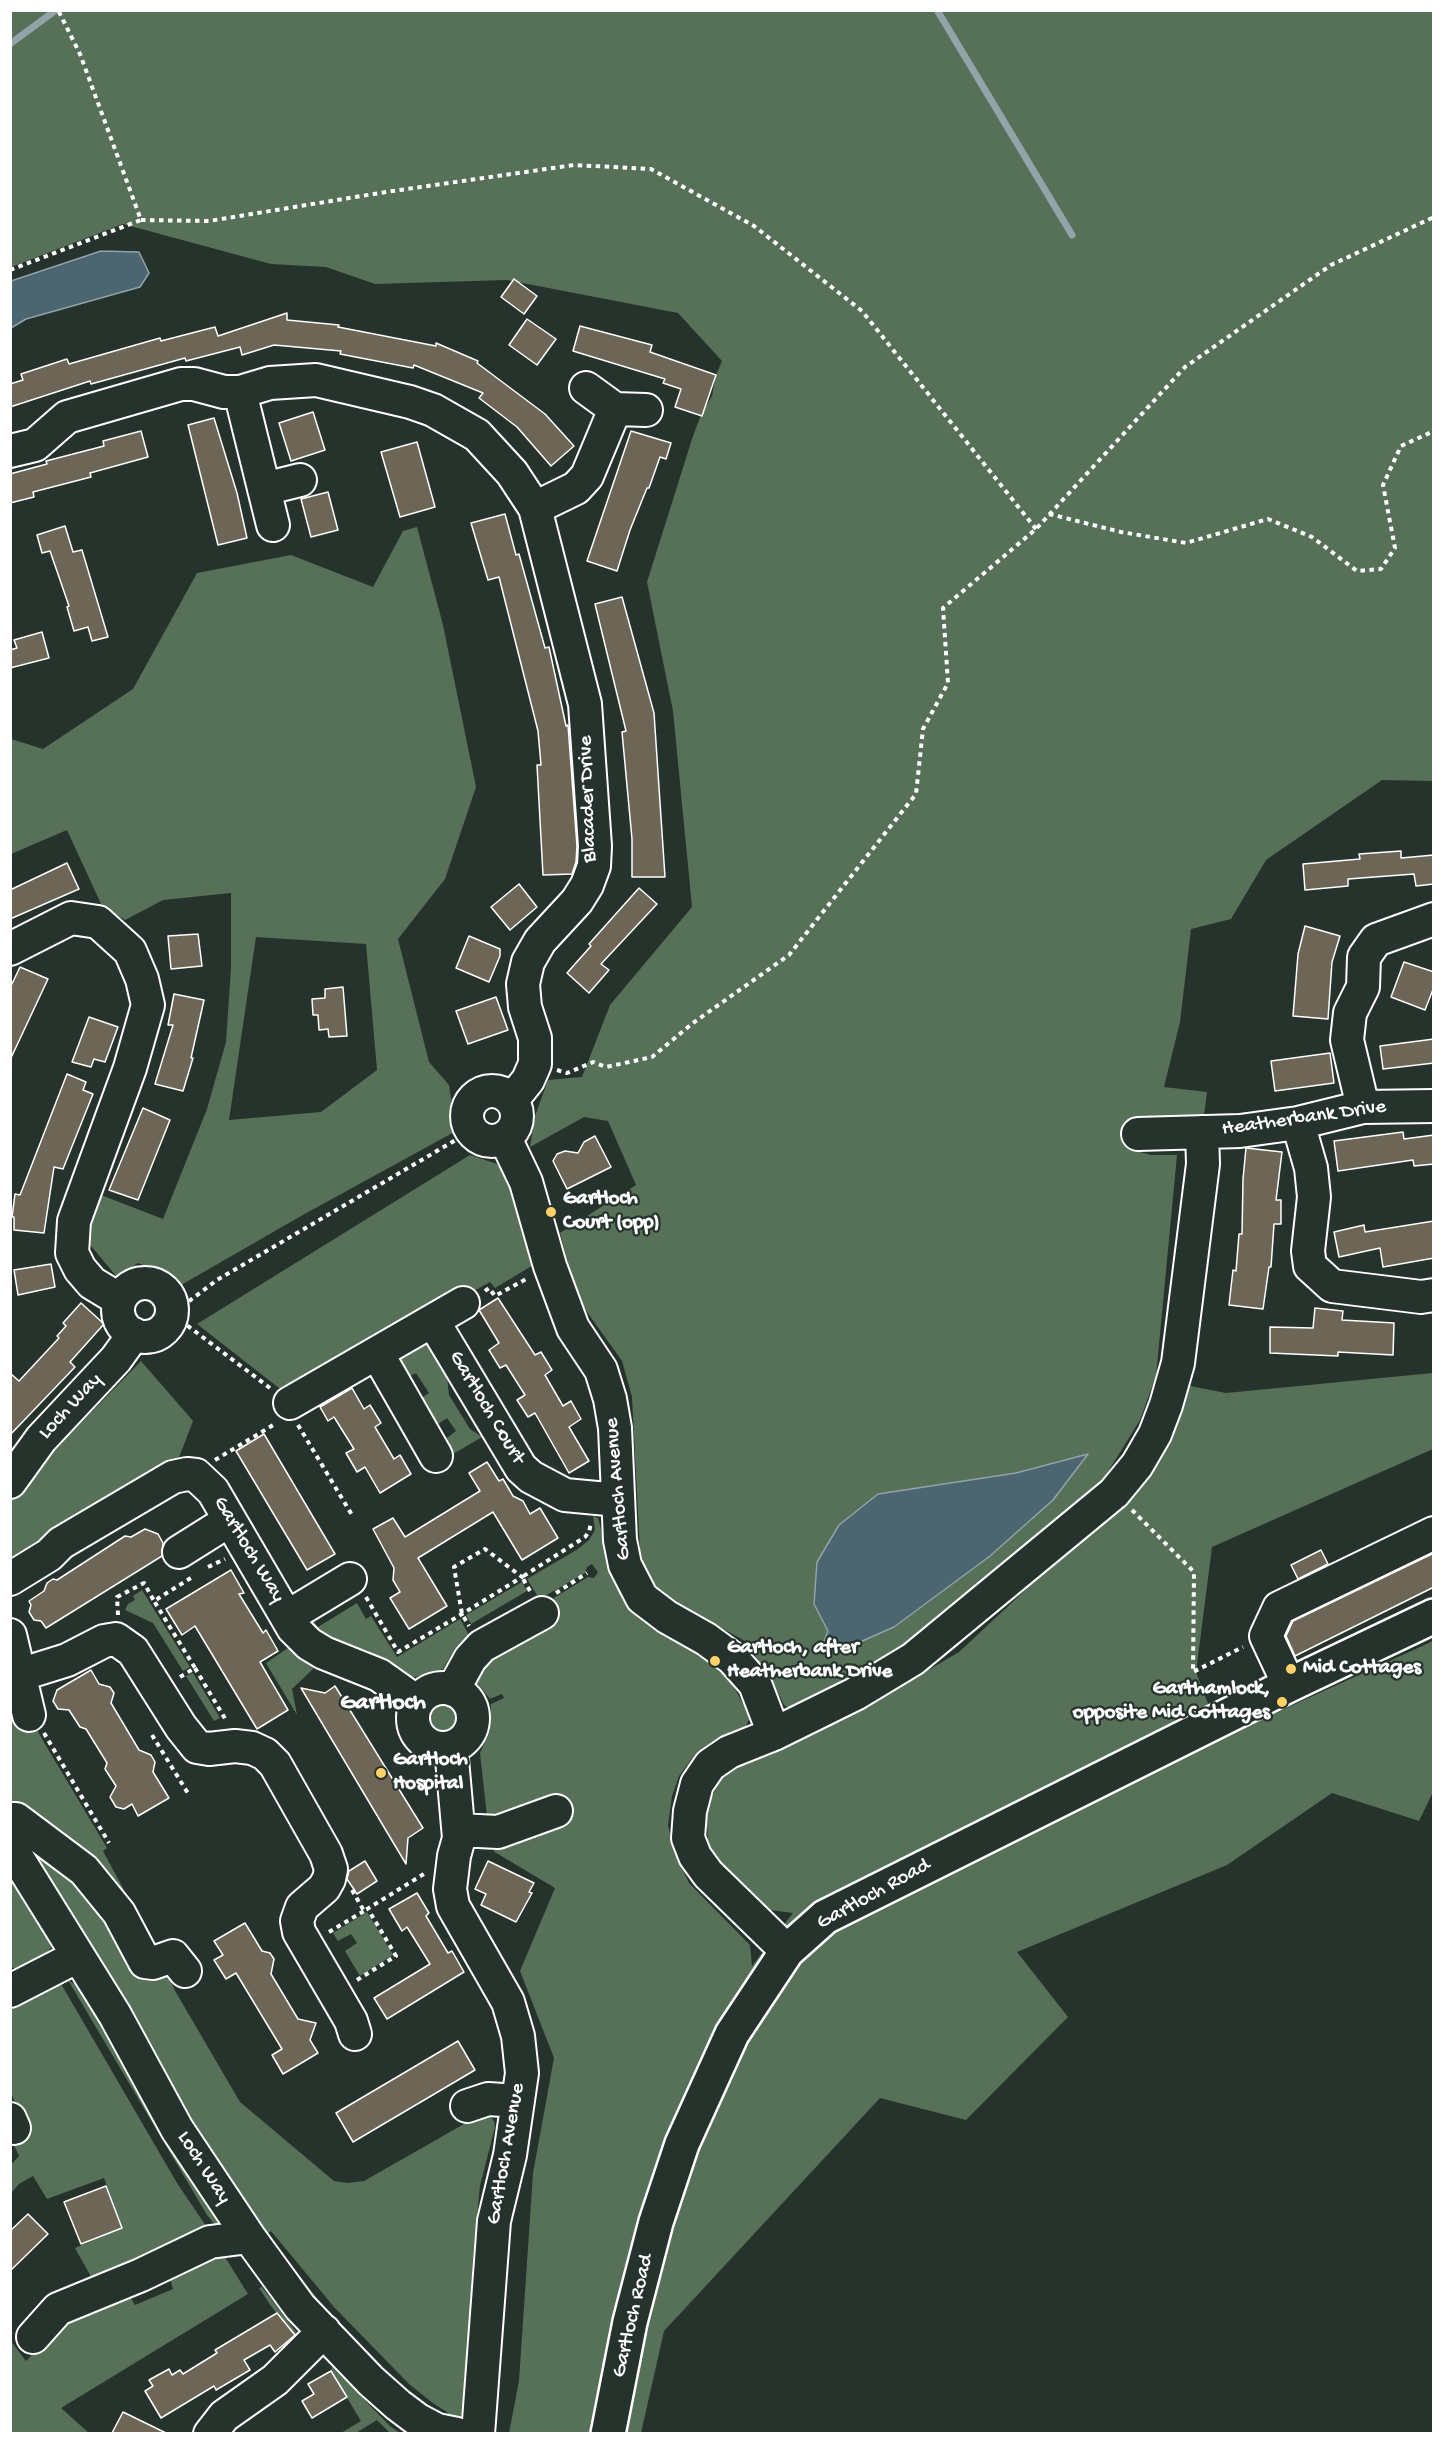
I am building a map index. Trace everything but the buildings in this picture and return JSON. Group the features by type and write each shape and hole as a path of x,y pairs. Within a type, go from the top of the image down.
{"main road":[{"name":"Gartloch Road","path":"608,2433 630,2322 656,2222 682,2144 732,2034 787,1951 825,1917 1289,1685 1434,1616"}],"street":[{"name":"Blacader Drive","path":"10,451 35,445 67,417 181,384 194,384 224,392 240,392 270,383 316,380 402,400 433,410 477,435 512,473 535,508 585,704 595,846 594,866 587,885 577,901 540,941 528,962 522,984 525,1007 535,1038 535,1064"},
{"path":"586,388 615,409 646,410"},
{"path":"240,392 273,525"},
{"path":"535,508 576,488 587,476 615,409"},
{"path":"264,489 300,480"},
{"path":"10,950 71,918 98,922 130,951 142,979 148,1005 130,1068 74,1221 73,1232 72,1253 80,1269 92,1283 120,1300"},
{"path":"1363,1107 1347,1041 1350,1013 1364,987 1364,957 1376,940 1434,920"},
{"path":"512,1100 528,1080 535,1064"},
{"path":"485,1091 495,1091 512,1100 517,1120 513,1130 505,1138 487,1141 478,1138 471,1131 466,1113 469,1104 476,1096 485,1091"},
{"name":"Heatherbank Drive","path":"1138,1134 1240,1131 1298,1123 1363,1107 1434,1106"},
{"path":"1298,1123 1311,1168 1314,1197 1308,1251 1310,1266 1332,1286 1421,1297 1434,1295"},
{"path":"787,1951 708,1874 695,1856 688,1838 690,1811 697,1784 710,1766 729,1752 774,1734 855,1694 913,1659 1114,1493 1137,1465 1155,1434 1178,1363 1203,1164 1202,1132"},
{"path":"505,1138 526,1182 550,1266"},
{"name":"Gartloch Avenue","path":"550,1266 573,1328 601,1370 610,1399 615,1428 606,1499 620,1540 625,1565 642,1598 667,1617 706,1639 732,1658 755,1684 774,1734"},
{"path":"148,1283 164,1290 169,1297 172,1314 170,1322 158,1333 142,1336 134,1334 122,1323 119,1316 120,1300 131,1287 148,1283"},
{"path":"291,1409 377,1353 463,1303"},
{"name":"Gartloch Court","path":"433,1321 521,1467 531,1477 565,1495 606,1499"},
{"name":"Loch Way","path":"10,1482 40,1439 116,1359 134,1334"},
{"path":"377,1353 437,1441"},
{"name":"Gartloch Way","path":"10,1579 49,1555 61,1544 173,1478 187,1474 196,1475 213,1491 287,1617 309,1644 324,1653 379,1675 417,1702"},
{"path":"188,1563 230,1520"},
{"path":"1289,1685 1266,1636 1279,1608 1434,1533"},
{"path":"287,1617 350,1579"},
{"path":"453,1689 470,1659 482,1646 539,1607"},
{"path":"10,1635 29,1715"},
{"path":"19,1675 67,1660 104,1641 116,1639 133,1651 185,1733 197,1747 252,1748 265,1754 275,1764 326,1854 331,1869 324,1888 302,1907 297,1921 299,1932 351,2021 355,2034"},
{"path":"433,1689 453,1689 468,1701 472,1710 473,1719 466,1737 451,1748 440,1749 421,1741 412,1722 417,1702 433,1689"},
{"name":"Gartloch Avenue","path":"451,1748 456,1843 450,1889 453,1906 508,2002 519,2036 522,2073 510,2155 494,2221 478,2433"},
{"path":"456,1843 498,1832 556,1811"},
{"path":"10,1819 16,1819 84,1870 119,1913 145,1962 153,1963 173,1956 185,1971"},
{"name":"Loch Way","path":"10,1846 115,2015 177,2129 249,2237 300,2307 371,2381 398,2405 418,2420 437,2430 457,2433"},
{"path":"10,1991 78,1956"},
{"path":"467,2106 488,2099 518,2102"},
{"path":"33,2337 58,2309 141,2275 210,2242 249,2237"},
{"path":"210,2433 224,2416 275,2380 324,2331"}],"path":[{"path":"58,12 80,54 141,220"},
{"path":"10,270 141,220 209,221 386,192 574,165 651,169 754,226 862,311 1036,529"},
{"path":"535,1064 567,1072 593,1062 606,1067 651,1057 693,1023 789,956 916,794 923,729 948,683 943,608 1036,529 1185,367 1331,266 1434,218"},
{"path":"1049,514 1121,532 1186,543 1268,519 1311,537 1357,571 1381,569 1395,548 1383,485 1401,446 1434,431"},
{"path":"352,1515 291,1409 172,1314 217,1281 471,1131"},
{"path":"495,1296 550,1266"},
{"path":"196,1475 210,1463 291,1409"},
{"path":"1114,1493 1194,1572 1193,1672 1266,1636"},
{"path":"350,1579 358,1584 398,1652 585,1537 590,1532 606,1499"},
{"path":"207,1568 246,1548"},
{"path":"462,1614 454,1568 484,1549 522,1577 539,1607 547,1599 587,1573"},
{"path":"154,1601 188,1563"},
{"path":"116,1639 117,1597 144,1583 242,1747"},
{"path":"158,1690 195,1668"},
{"path":"29,1715 39,1714 44,1734 109,1843"},
{"path":"328,1933 366,1910 456,1843"},
{"path":"331,1869 343,1876 396,1956 357,1980"}],"green space":[{"path":"11,11 1433,11 1433,781 1382,780 1266,860 1231,919 1191,929 1180,1022 1164,1087 1207,1092 1204,1115 1139,1119 1130,1149 1151,1155 1177,1155 1156,1376 1140,1420 1103,1480 1040,1541 917,1640 794,1711 784,1705 773,1682 745,1641 676,1603 649,1583 640,1551 632,1397 622,1361 577,1298 560,1233 636,1185 608,1121 584,1117 530,1147 535,1116 548,1080 582,1077 610,1005 692,907 673,711 647,582 693,436 712,396 716,375 722,361 678,313 507,280 375,284 326,267 271,264 123,224 11,267","holes":["1087,1454 1053,1500 990,1556 894,1627 823,1647 828,1631 814,1604 961,1483 1016,1473"]},
{"path":"417,527 443,625 476,787 445,879 398,939 429,1062 449,1085 456,1131 176,1288 164,1273 138,1263 117,1277 86,1240 101,1195 163,1219 207,1109 226,1042 231,968 231,893 163,900 125,920 102,906 67,830 11,854 11,739 43,749 133,689 197,573 291,555 373,587 403,531","holes":["256,937 366,944 377,1070 321,1112 229,1120"]},
{"path":"470,1155 497,1164 505,1173 535,1264 495,1288 490,1282 288,1395 197,1324"},
{"path":"426,1343 447,1377 449,1395 470,1429 482,1437 431,1467 443,1441 456,1431 447,1418 435,1426 415,1402 429,1393 416,1373 408,1377 400,1364 399,1359 402,1354"},
{"path":"141,1361 193,1421 175,1468 11,1566 11,1497 65,1429 75,1429"},
{"path":"1433,1373 1433,1449 1212,1547 1196,1672 1221,1738 1433,1641 1433,1792 1419,1821 1332,1793 1227,1865 1017,1952 1068,2017 966,2120 880,2098 664,2331 641,2433 509,2433 519,2381 533,2173 554,2058 520,1971 555,1888 493,1851 572,1816 558,1794 487,1816 480,1753 490,1731 491,1704 504,1698 502,1694 490,1699 472,1677 549,1601 588,1577 594,1578 598,1572 592,1564 587,1567 585,1573 545,1596 537,1595 527,1579 589,1540 595,1530 593,1516 598,1518 613,1575 624,1601 651,1624 713,1663 731,1682 746,1709 749,1719 746,1726 696,1753 679,1776 672,1796 668,1825 674,1851 689,1883 750,1945 752,1966 793,1913 770,1910 717,1861 708,1842 706,1808 723,1776 749,1757 867,1706 959,1652 1063,1555 1136,1492 1168,1442 1190,1386 1226,1393"},
{"path":"522,1582 527,1591 471,1624 466,1615"},
{"path":"142,1590 190,1667 183,1671 153,1623 125,1610 128,1604 135,1600 133,1596"},
{"path":"357,1603 366,1619 371,1616 397,1657 460,1619 469,1635 455,1648 443,1669 416,1677 408,1676 368,1651 313,1631 307,1622 312,1619 318,1627"},
{"path":"288,1648 315,1667 292,1689 297,1715 266,1663"},
{"path":"193,1673 220,1718 214,1721 186,1676"},
{"path":"10,1678 42,1739 107,1848 103,1851 159,1955 11,1807"},
{"path":"444,1700 457,1705 462,1718 457,1731 444,1736 431,1731 426,1718 431,1705"},
{"path":"11,1823 164,1964 174,1989 240,2102 334,2181 348,2183 364,2181 478,2116 489,2115 494,2121 495,2127 480,2186 473,2256 464,2410 460,2417 450,2418 447,2412 409,2384 334,2307 271,2231 267,2234 327,2311 432,2419 325,2316 226,2190"},
{"path":"10,1876 53,1945 45,1955 20,1970 11,1967"},
{"path":"367,1912 393,1955 360,1976 345,1951 357,1943 351,1934 338,1941 333,1933"},
{"path":"68,1980 76,1985 82,1981 231,2228 218,2229 207,2215"},
{"path":"60,1982 177,2183 212,2235 94,2282 75,2248 122,2228 104,2178 47,2199 33,2176 19,2184 11,2193 10,2166 19,2156 11,2139 27,2130 11,2093 11,2005"},
{"path":"220,2249 248,2294 61,2408 89,2433 11,2433 10,2340 26,2361 70,2314 126,2289 135,2305 173,2289 169,2275"},
{"path":"262,2287 300,2337 295,2336 271,2306 259,2288"},
{"path":"332,2367 390,2426 400,2433 390,2433 377,2420 356,2433 341,2433 361,2421 331,2371"}],"water":[{"path":"101,251 139,252 149,273 140,287 26,319 11,328 11,281"},
{"path":"1088,1454 1053,1500 990,1556 894,1627 860,1642 822,1647 828,1631 814,1604 817,1562 839,1525 878,1494 1016,1473"}],"waterway":[{"path":"10,44 56,10"},
{"path":"937,10 1072,235"}],"place":[{"name":"Gartloch Court (opp)","path":"551,1212"},
{"name":"Gartloch, after Heatherbank Drive","path":"715,1661"},
{"name":"Mid Cottages","path":"1291,1669"},
{"name":"Garthamlock, opposite Mid Cottages","path":"1282,1702"},
{"name":"Gartloch Hospital","path":"381,1773"}],"district":[{"name":"Gartloch","path":"383,1704"}]}
